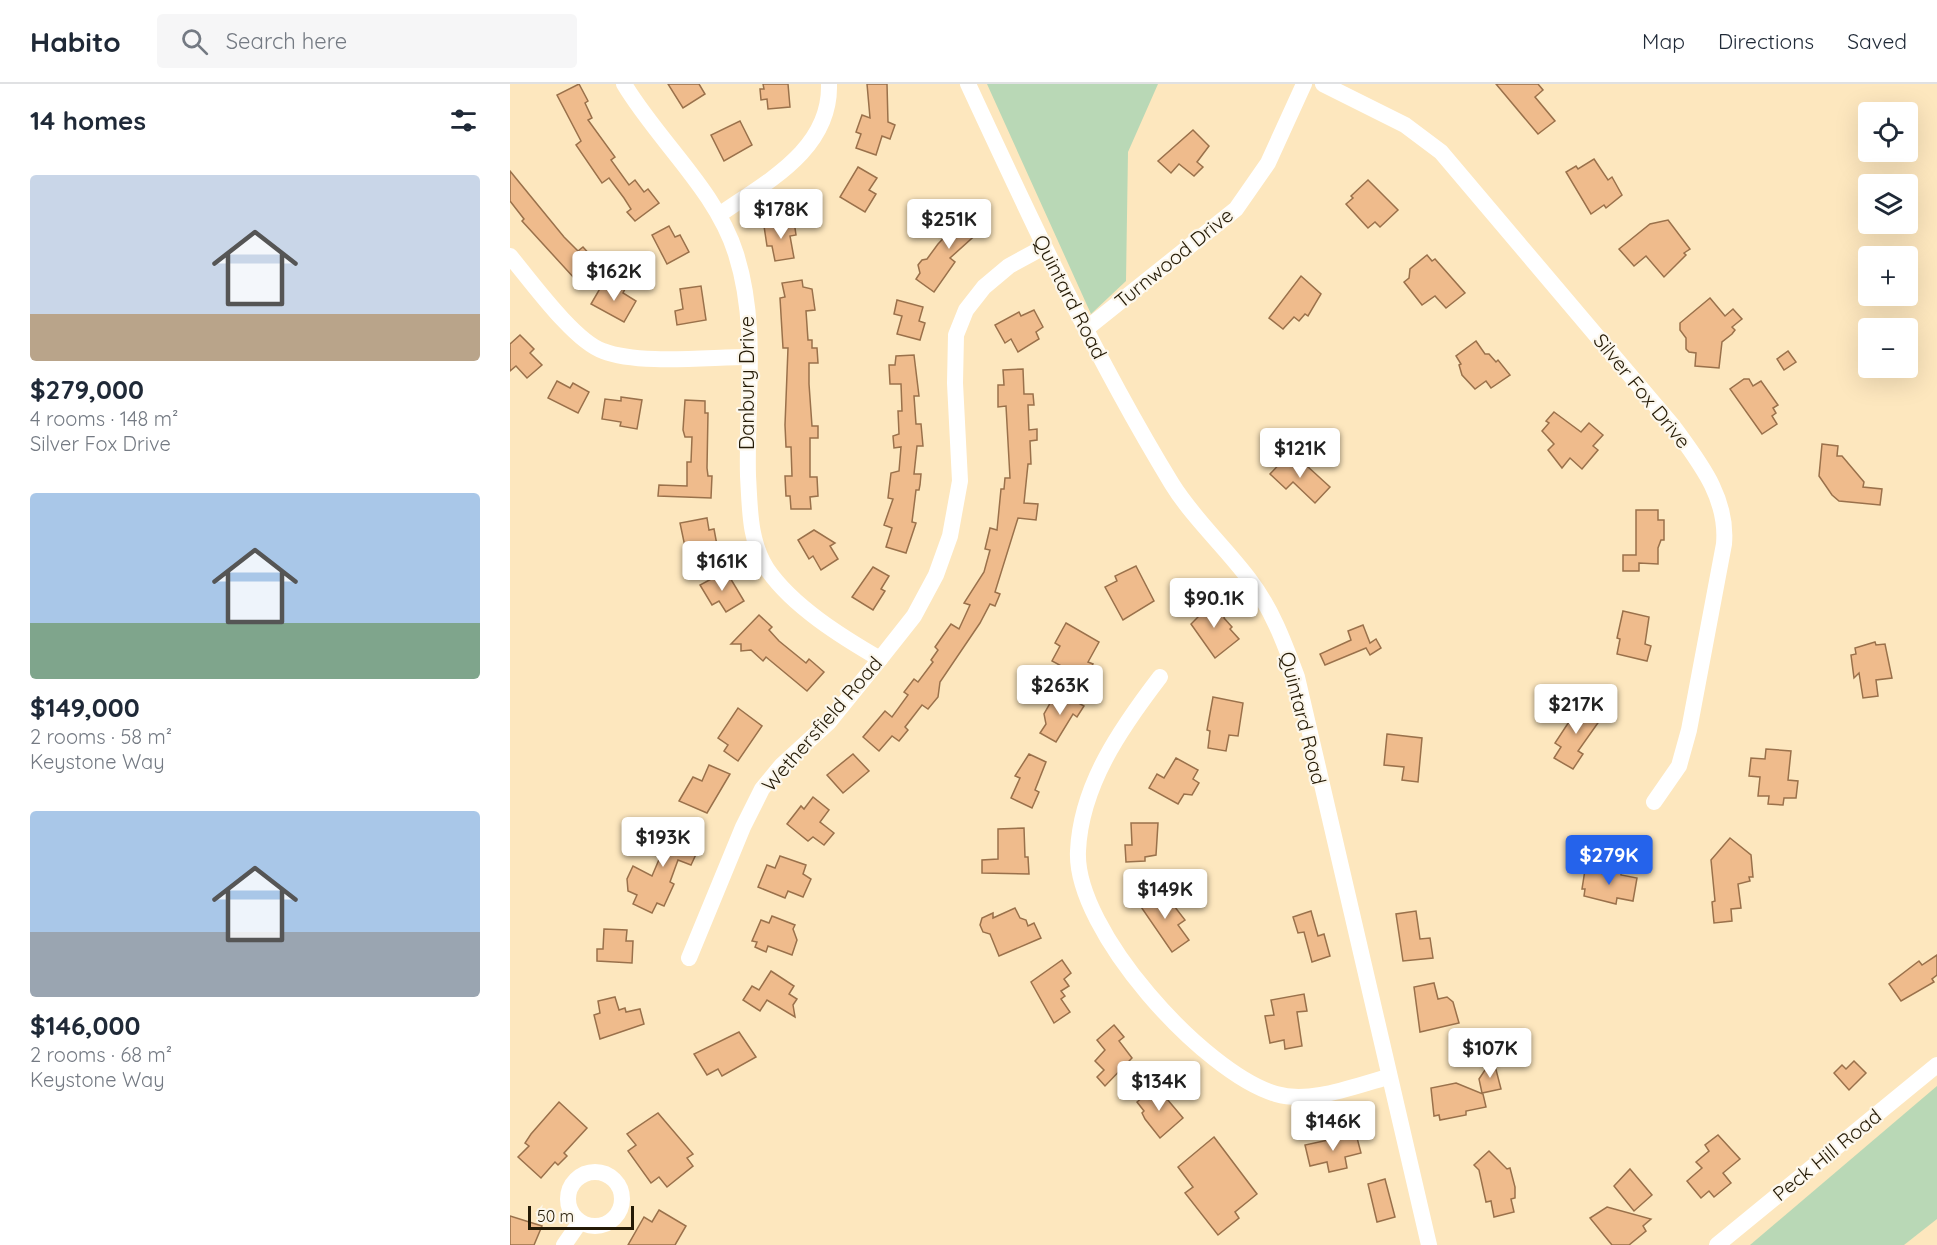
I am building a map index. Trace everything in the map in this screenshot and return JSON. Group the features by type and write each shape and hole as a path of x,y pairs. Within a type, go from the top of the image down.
{"street":[{"name":"Danbury Drive","path":"624,84 641,112 719,215 737,255 748,313 747,450 750,522 755,543 767,568 785,590 840,636 880,659"},
{"path":"719,215 792,164 811,143 824,117 830,98 829,84"},
{"name":"Quintard Road","path":"968,84 1044,247 1122,398 1174,487 1251,581 1278,626 1297,677 1388,1077 1429,1245"},
{"name":"Turnwood Drive","path":"1086,329 1236,209 1268,163 1304,84"},
{"name":"Silver Fox Drive","path":"1323,84 1405,125 1441,152 1673,426 1705,470 1714,490 1725,530 1724,544 1689,730 1674,777 1654,802"},
{"name":"Wethersfield Road","path":"689,958 743,827 762,789 781,766 829,722 914,616 936,575 950,536 960,481 955,383 956,334 966,310 984,287 1009,266 1044,247"},
{"path":"510,256 583,339 602,351 633,358 749,357"},
{"path":"1160,677 1114,745 1090,787 1081,819 1077,853 1080,878 1092,914 1103,935 1136,981 1170,1017 1209,1052 1249,1083 1277,1094 1300,1096 1329,1093 1388,1077"},
{"name":"Peck Hill Road","path":"1716,1245 1937,1065"},
{"path":"564,1245 580,1222"}],"green space":[{"path":"987,84 1158,84 1128,152 1126,281 1091,314"},
{"path":"1937,1086 1937,1219 1904,1245 1750,1245"}],"building":[{"path":"579,84 588,101 585,103 592,118 588,120 615,157 611,160 629,185 635,180 644,192 648,189 659,203 635,221 627,212 631,209 609,178 602,183 576,145 581,141 557,95"},
{"path":"668,84 699,84 705,94 683,108"},
{"path":"763,84 788,84 790,107 768,109 767,99 761,100 760,89 764,89"},
{"path":"867,84 887,84 888,122 895,125 890,139 882,136 876,155 856,148 861,134 856,132 862,115 870,118"},
{"path":"1496,84 1538,84 1543,90 1535,97 1555,121 1538,134"},
{"path":"740,121 752,145 724,161 711,135"},
{"path":"1193,130 1209,146 1197,162 1203,167 1194,176 1179,164 1171,173 1158,161"},
{"path":"1594,159 1608,180 1612,177 1622,195 1606,208 1604,205 1591,214 1566,172 1576,166 1578,169"},
{"path":"858,167 877,178 869,190 876,194 865,212 840,197"},
{"path":"510,171 564,237 578,251 583,247 592,257 585,263 588,268 575,279 522,221 524,219 510,201"},
{"path":"1368,180 1398,210 1380,227 1375,222 1368,228 1346,204"},
{"path":"974,206 986,218 977,227 981,230 950,258 955,262 934,292 916,279 920,273 918,265 922,260 927,259"},
{"path":"1668,220 1690,249 1684,253 1686,255 1664,277 1646,256 1634,266 1619,249 1650,224"},
{"path":"794,221 796,235 790,236 794,258 775,261 772,246 767,246 764,226"},
{"path":"669,226 675,237 680,235 689,252 667,264 652,235"},
{"path":"1427,255 1432,261 1435,259 1465,293 1446,308 1435,296 1422,305 1404,282 1409,278 1410,269"},
{"path":"1301,276 1321,294 1308,316 1305,314 1299,321 1294,317 1283,329 1269,318"},
{"path":"802,280 803,287 812,289 815,310 806,311 808,340 812,340 812,348 817,348 818,363 809,363 809,384 812,426 818,426 818,438 810,438 810,477 817,477 818,496 810,497 811,509 791,509 790,496 786,496 785,476 792,476 791,447 786,447 785,425 788,348 783,348 780,298 785,297 782,283"},
{"path":"616,284 625,289 623,293 636,301 624,322 591,304 602,285 612,290"},
{"path":"701,286 706,320 677,325 675,311 683,309 680,289"},
{"path":"1710,298 1725,316 1733,309 1742,319 1732,327 1735,330 1732,334 1722,342 1719,368 1695,366 1696,353 1686,349 1686,338 1680,330 1680,323"},
{"path":"897,300 923,307 919,321 925,323 920,340 897,334 902,316 894,314"},
{"path":"1034,310 1043,327 1036,332 1039,339 1018,352 1011,339 1005,343 995,325 1019,312 1021,316"},
{"path":"520,335 534,349 530,353 542,365 527,378 516,366 510,371 510,344"},
{"path":"1476,341 1485,354 1489,354 1496,362 1498,360 1510,375 1491,388 1486,381 1475,389 1462,375 1459,365 1461,364 1456,356"},
{"path":"1788,351 1796,362 1784,370 1777,359"},
{"path":"914,355 919,396 914,396 916,424 921,424 923,446 917,446 914,474 921,474 920,485 919,490 916,490 912,522 916,523 906,553 886,547 892,528 884,525 893,499 888,498 891,473 899,471 901,447 894,448 893,436 899,434 898,411 902,411 901,384 890,384 889,365 895,365 896,356"},
{"path":"1023,369 1024,394 1033,394 1034,405 1028,405 1029,430 1037,429 1037,440 1030,441 1031,464 1028,464 1024,503 1038,504 1036,520 1018,518 995,592 1000,594 995,606 990,604 980,623 940,682 938,697 928,709 922,705 905,727 908,730 899,741 892,736 879,751 863,737 885,711 892,717 908,695 904,692 914,679 918,682 933,662 931,660 938,650 935,647 951,624 959,629 970,605 964,603 984,572 990,550 985,549 990,528 997,530 1001,489 1004,489 1005,478 1010,478 1006,406 998,407 998,385 1004,385 1003,370"},
{"path":"1744,379 1749,379 1753,386 1761,381 1778,405 1773,408 1776,413 1772,416 1777,424 1762,434 1730,389"},
{"path":"557,381 570,388 573,383 589,392 578,413 548,398"},
{"path":"621,397 642,400 637,429 620,426 621,422 602,419 605,399 621,401"},
{"path":"685,400 705,401 705,413 708,413 707,468 708,476 712,476 711,498 658,496 659,485 687,486 687,462 691,462 692,437 685,437 683,430"},
{"path":"1554,412 1581,432 1589,423 1603,435 1593,446 1598,450 1582,469 1570,458 1562,468 1548,450 1554,444 1542,431 1549,423 1546,421"},
{"path":"1822,444 1838,446 1837,456 1842,456 1864,482 1863,487 1882,489 1880,505 1839,501 1832,495 1819,476"},
{"path":"1286,457 1302,471 1307,466 1330,487 1315,503 1293,482 1286,489 1270,474"},
{"path":"1636,510 1658,510 1658,520 1664,520 1664,540 1661,540 1658,548 1658,564 1639,563 1639,571 1623,571 1623,555 1636,555"},
{"path":"707,518 709,530 714,529 719,556 688,561 680,523"},
{"path":"814,530 835,543 830,546 838,559 821,570 813,556 809,559 798,540"},
{"path":"1136,566 1154,601 1123,620 1105,587 1117,581 1115,576"},
{"path":"873,567 889,576 881,589 885,591 873,610 852,597"},
{"path":"726,571 744,601 726,612 719,601 712,605 700,585"},
{"path":"1211,599 1225,614 1224,618 1232,627 1230,629 1239,639 1215,658 1191,624 1201,614 1199,611"},
{"path":"1623,611 1649,617 1645,644 1651,646 1647,661 1617,654 1620,639 1617,638"},
{"path":"759,615 772,627 769,630 779,641 806,663 809,659 824,672 807,691 766,657 763,661 751,650 741,651 741,644 731,644"},
{"path":"1066,623 1099,642 1088,662 1093,664 1085,679 1052,661 1060,646 1055,643"},
{"path":"1363,625 1370,643 1376,639 1381,648 1370,655 1366,648 1325,665 1320,654 1351,640 1348,631"},
{"path":"1875,642 1876,645 1885,644 1892,678 1876,680 1878,696 1863,698 1859,673 1854,678 1851,655 1856,654 1855,648"},
{"path":"1062,694 1084,706 1077,717 1073,714 1056,742 1040,733 1046,724 1044,714 1053,698 1060,698"},
{"path":"1213,697 1243,703 1238,736 1229,735 1226,751 1208,748 1210,731 1207,730"},
{"path":"1582,702 1601,714 1598,719 1600,720 1578,751 1583,754 1573,769 1554,758 1561,747 1555,743"},
{"path":"738,708 762,726 738,761 724,751 728,745 718,738"},
{"path":"1387,734 1422,738 1418,782 1402,780 1404,767 1384,765"},
{"path":"1766,749 1791,751 1788,780 1798,781 1796,798 1784,798 1783,805 1768,804 1769,796 1758,796 1760,777 1749,776 1751,758 1765,759"},
{"path":"853,754 869,771 843,793 827,775"},
{"path":"1029,754 1046,762 1035,790 1039,792 1032,808 1011,798 1020,778 1015,776"},
{"path":"1176,758 1198,770 1193,779 1199,783 1192,795 1184,794 1178,804 1149,788 1157,774 1164,778"},
{"path":"709,765 730,774 707,813 679,801 693,777 702,781"},
{"path":"813,797 829,810 820,822 834,833 824,845 813,837 808,841 787,824 801,806 804,809"},
{"path":"666,821 699,835 693,848 698,850 691,865 678,860 670,882 674,884 664,906 657,903 652,913 633,904 637,895 628,891 627,879 633,866 652,876 666,843 659,838"},
{"path":"1131,823 1158,823 1156,855 1145,857 1145,861 1126,862 1125,845 1132,845"},
{"path":"1024,828 1025,857 1028,857 1029,874 982,873 982,860 998,859 998,829"},
{"path":"1730,838 1751,855 1753,877 1749,877 1750,881 1738,884 1741,908 1731,909 1732,921 1714,923 1712,902 1715,901 1711,860"},
{"path":"780,856 806,865 803,874 811,879 803,897 788,891 785,898 758,887 767,865 775,868"},
{"path":"1611,868 1621,870 1621,875 1637,878 1633,901 1617,898 1616,904 1584,896 1585,889 1582,889 1585,870 1610,875"},
{"path":"1157,891 1163,899 1171,902 1185,920 1178,925 1189,940 1172,952 1139,904"},
{"path":"1015,908 1020,918 1026,920 1028,926 1034,923 1041,938 999,956 990,934 983,932 980,925 982,918 993,913 993,918"},
{"path":"1311,911 1318,936 1324,934 1330,956 1312,962 1304,932 1298,933 1293,917"},
{"path":"1416,911 1420,939 1430,938 1433,958 1403,961 1396,914"},
{"path":"772,916 795,925 793,929 797,940 792,955 768,946 766,952 755,947 757,942 752,941 761,920 769,923"},
{"path":"604,929 627,930 626,941 633,941 632,963 597,961 597,949 603,949"},
{"path":"1937,955 1937,975 1932,979 1934,982 1901,1001 1889,984 1919,961 1922,965"},
{"path":"1062,960 1071,973 1064,979 1069,986 1061,991 1065,996 1061,999 1070,1012 1054,1023 1031,982"},
{"path":"771,971 794,986 789,994 797,999 793,1005 795,1017 767,1000 760,1011 743,1000 752,986 759,990"},
{"path":"1434,983 1438,999 1447,997 1453,1002 1459,1023 1420,1032 1414,987"},
{"path":"1304,994 1307,1011 1297,1012 1302,1046 1285,1049 1284,1040 1270,1043 1265,1016 1274,1015 1271,1000"},
{"path":"615,997 619,1010 625,1008 626,1012 640,1009 644,1024 600,1039 594,1015 600,1013 598,1001"},
{"path":"1114,1025 1124,1037 1119,1041 1132,1058 1105,1086 1097,1077 1104,1070 1095,1061 1105,1050 1097,1040"},
{"path":"739,1032 756,1057 722,1076 718,1069 707,1075 694,1054"},
{"path":"1493,1058 1501,1089 1482,1093 1479,1079"},
{"path":"1854,1061 1866,1073 1849,1090 1834,1073 1842,1065 1846,1069"},
{"path":"1456,1083 1483,1094 1486,1107 1466,1111 1466,1115 1440,1120 1439,1115 1434,1116 1431,1088"},
{"path":"1156,1086 1183,1118 1160,1138 1145,1119 1142,1113 1144,1111 1137,1102"},
{"path":"559,1102 587,1128 564,1153 567,1156 558,1165 555,1162 541,1178 518,1157 529,1146 525,1143 531,1134"},
{"path":"658,1113 693,1154 687,1158 693,1166 667,1187 659,1177 651,1183 628,1151 636,1145 627,1134"},
{"path":"1356,1134 1361,1153 1345,1157 1347,1168 1329,1172 1327,1162 1310,1166 1305,1145"},
{"path":"1718,1135 1740,1159 1723,1173 1731,1183 1714,1197 1709,1191 1701,1198 1687,1181 1702,1168 1696,1162 1709,1151 1705,1145"},
{"path":"1214,1137 1257,1194 1235,1212 1239,1218 1218,1235 1185,1193 1193,1187 1178,1167"},
{"path":"1489,1151 1507,1169 1510,1168 1515,1187 1515,1198 1511,1199 1514,1212 1494,1217 1491,1201 1486,1202 1479,1170 1474,1165"},
{"path":"1630,1169 1652,1195 1634,1211 1614,1186"},
{"path":"1385,1179 1395,1217 1377,1222 1368,1184"},
{"path":"1607,1207 1651,1219 1643,1226 1646,1231 1629,1245 1612,1245 1590,1218"},
{"path":"659,1210 686,1226 675,1245 628,1245 644,1217 652,1222"},
{"path":"510,1216 542,1226 534,1245 510,1245"}]}
